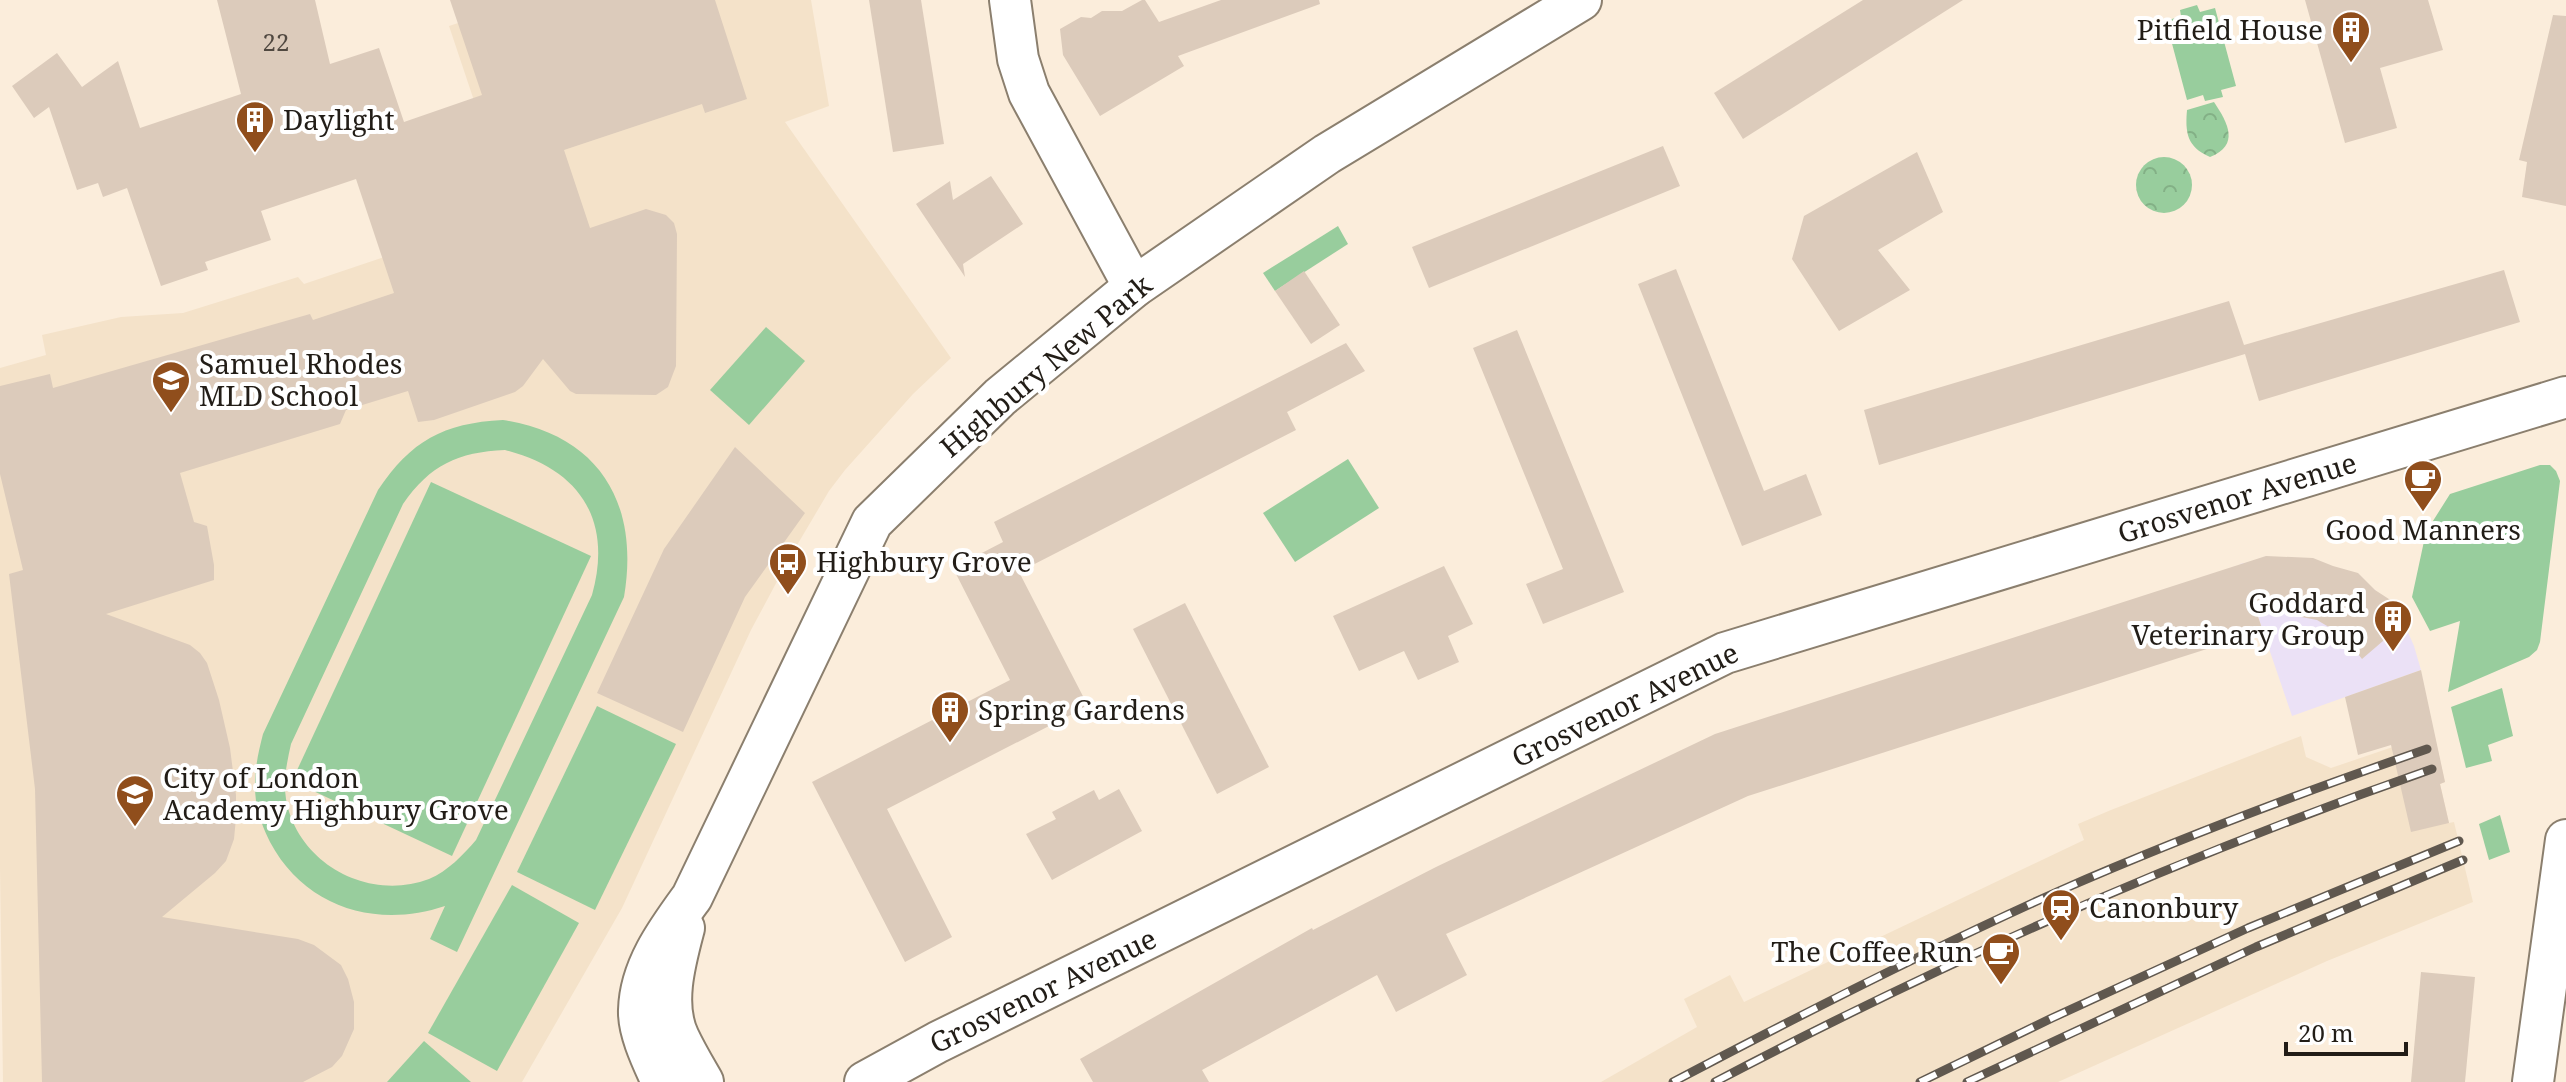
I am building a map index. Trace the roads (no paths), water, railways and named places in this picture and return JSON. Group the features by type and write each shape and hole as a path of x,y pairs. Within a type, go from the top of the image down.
{"street":[{"path":"1010,0 1018,59 1029,93 1134,287"},
{"name":"Highbury New Park","path":"662,1082 648,1050 639,1011 647,968 668,930 692,897 872,522 1000,397 1134,287 1327,154 1581,0"},
{"name":"Grosvenor Avenue","path":"865,1082 938,1042 1725,653 2566,397"},
{"path":"2533,1082 2563,856"},
{"name":"Highbury New Park","path":"692,897 674,975 671,1006 678,1036 703,1082"}],"railway":[{"path":"1673,1082 1961,936 2059,891 2242,816 2427,749"},
{"path":"1715,1082 1891,993 2068,912 2248,837 2432,769"},
{"path":"1920,1082 2248,928 2459,841"},
{"path":"1967,1082 2256,947 2463,860"}],"place":[{"name":"Pitfield House","path":"2351,64"},
{"name":"Daylight","path":"255,154"},
{"name":"Samuel Rhodes MLD School","path":"171,414"},
{"name":"Good Manners","path":"2423,513"},
{"name":"Highbury Grove","path":"788,596"},
{"name":"Goddard Veterinary Group","path":"2393,653"},
{"name":"Spring Gardens","path":"950,744"},
{"name":"City of London Academy Highbury Grove","path":"135,828"},
{"name":"Canonbury","path":"2061,942"},
{"name":"The Coffee Run","path":"2001,986"}]}
